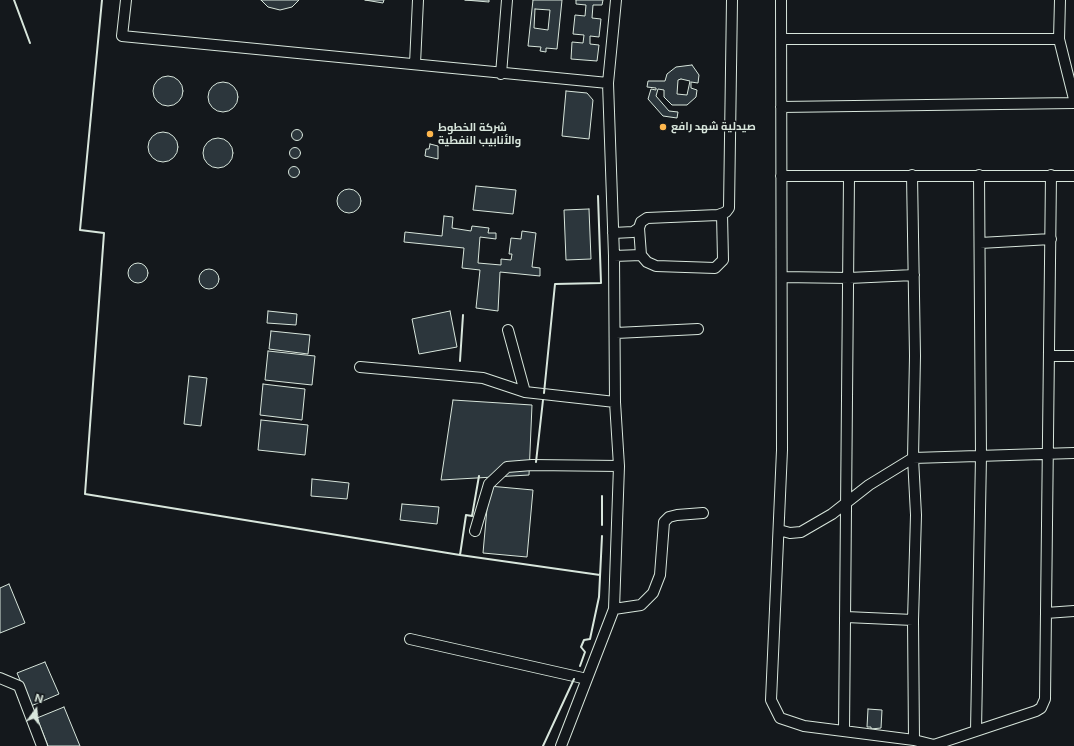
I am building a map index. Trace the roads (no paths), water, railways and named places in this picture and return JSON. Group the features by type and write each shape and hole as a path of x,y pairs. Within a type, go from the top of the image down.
{"street":[{"path":"126,0 122,36 415,64 501,74 608,83"},
{"path":"415,64 418,0"},
{"path":"501,74 507,0"},
{"path":"561,746 614,609 619,466 615,402 616,334 608,83 616,0"},
{"path":"722,214 723,260 715,268 656,266 647,262 641,255 639,228 641,222 647,218 722,214 731,204 732,0"},
{"path":"781,0 782,450 771,700 780,718 804,726 914,740 934,745 1036,711 1041,708 1045,699 1051,176"},
{"path":"1060,0 1059,39 1074,99"},
{"path":"781,39 1059,39"},
{"path":"781,107 1074,103"},
{"path":"912,175 915,356 913,458 916,516 913,620 914,740"},
{"path":"976,731 981,456 979,175"},
{"path":"781,176 1074,176"},
{"path":"844,730 849,177"},
{"path":"612,233 633,232 639,228"},
{"path":"980,243 1051,239"},
{"path":"614,256 641,255"},
{"path":"782,277 849,278 914,275"},
{"path":"616,334 698,329"},
{"path":"508,330 525,392"},
{"path":"1049,356 1074,356"},
{"path":"360,367 483,378 525,392 615,402"},
{"path":"779,530 790,533 801,532 832,514 869,485 913,458 1074,453"},
{"path":"475,531 489,484 506,467 532,465 619,466"},
{"path":"614,609 640,605 653,593 660,575 664,522 669,517 677,515 703,513"},
{"path":"1046,613 1074,612"},
{"path":"846,617 913,620"},
{"path":"410,639 587,679"},
{"path":"0,678 19,686 42,746"}],"place":[{"name":"صيدلية شهد رافع","path":"663,127"},
{"name":"شركة الخطوط والأنابيب النفطية","path":"430,134"}]}
